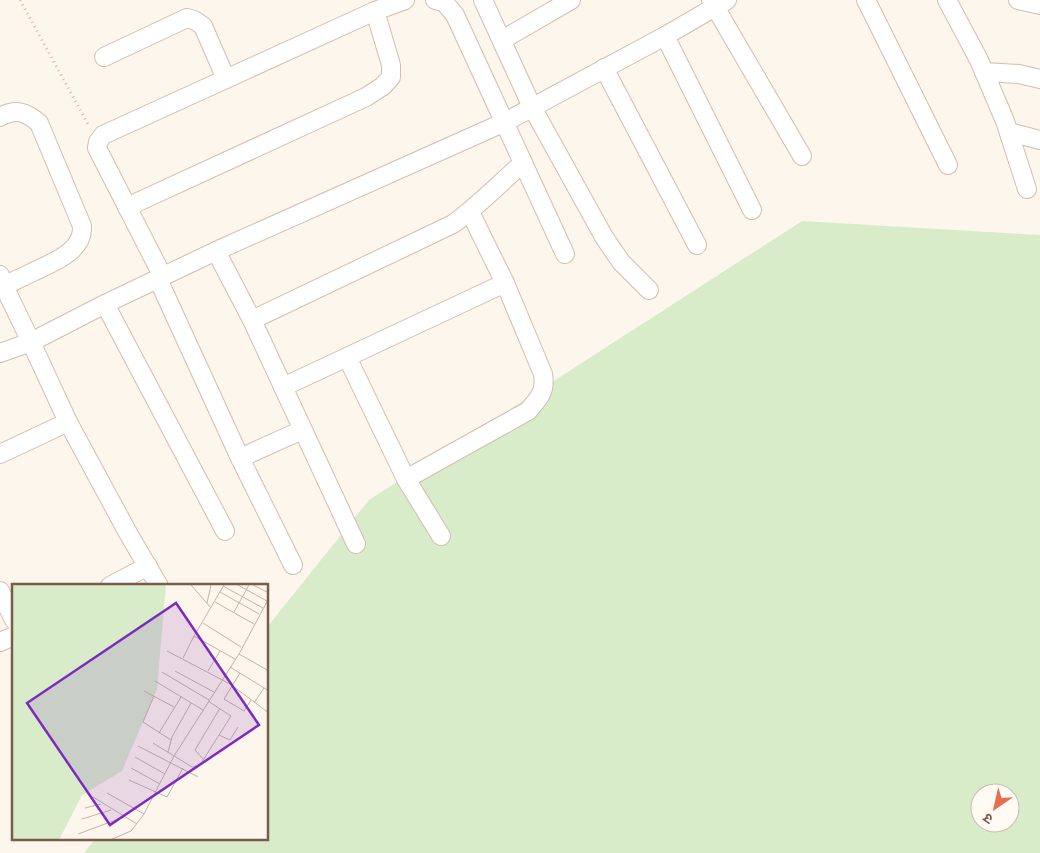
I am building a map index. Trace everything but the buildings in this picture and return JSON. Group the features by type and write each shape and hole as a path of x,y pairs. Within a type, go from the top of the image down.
{"street":[{"path":"294,565 240,458 157,280 127,207 97,148 98,142 104,135 375,10 405,0"},
{"path":"435,0 444,2 455,15 565,254"},
{"path":"484,0 532,107 604,237 622,262 649,290"},
{"path":"502,40 571,0"},
{"path":"866,0 948,165"},
{"path":"947,0 984,72 1009,132 1027,189"},
{"path":"1018,0 1040,5"},
{"path":"0,353 32,342 121,296 216,251 505,122 666,36 718,2 802,156"},
{"path":"127,207 366,96 383,86 391,77 391,65 375,10"},
{"path":"104,57 187,18 203,26 226,79"},
{"path":"666,36 752,210"},
{"path":"604,68 697,245"},
{"path":"984,72 1019,74 1040,79"},
{"path":"0,117 14,112 27,113 39,123 82,226 82,233 76,245 64,257 1,282 32,342 68,422 158,584"},
{"path":"1009,132 1040,140"},
{"path":"252,320 453,224 470,212 523,163"},
{"path":"406,479 528,411 540,396 545,385 543,374 505,283 470,212"},
{"path":"216,251 252,320 356,544"},
{"path":"282,387 505,283"},
{"path":"105,304 225,531"},
{"path":"347,357 406,479 440,536"},
{"path":"0,454 68,422"},
{"path":"240,458 302,430"},
{"path":"114,584 148,566"},
{"path":"0,590 12,616"},
{"path":"0,642 12,637"}],"path":[{"path":"20,0 98,142"}],"green space":[{"path":"802,221 1040,235 1040,853 84,853 94,840 269,840 269,625 369,500"}]}
